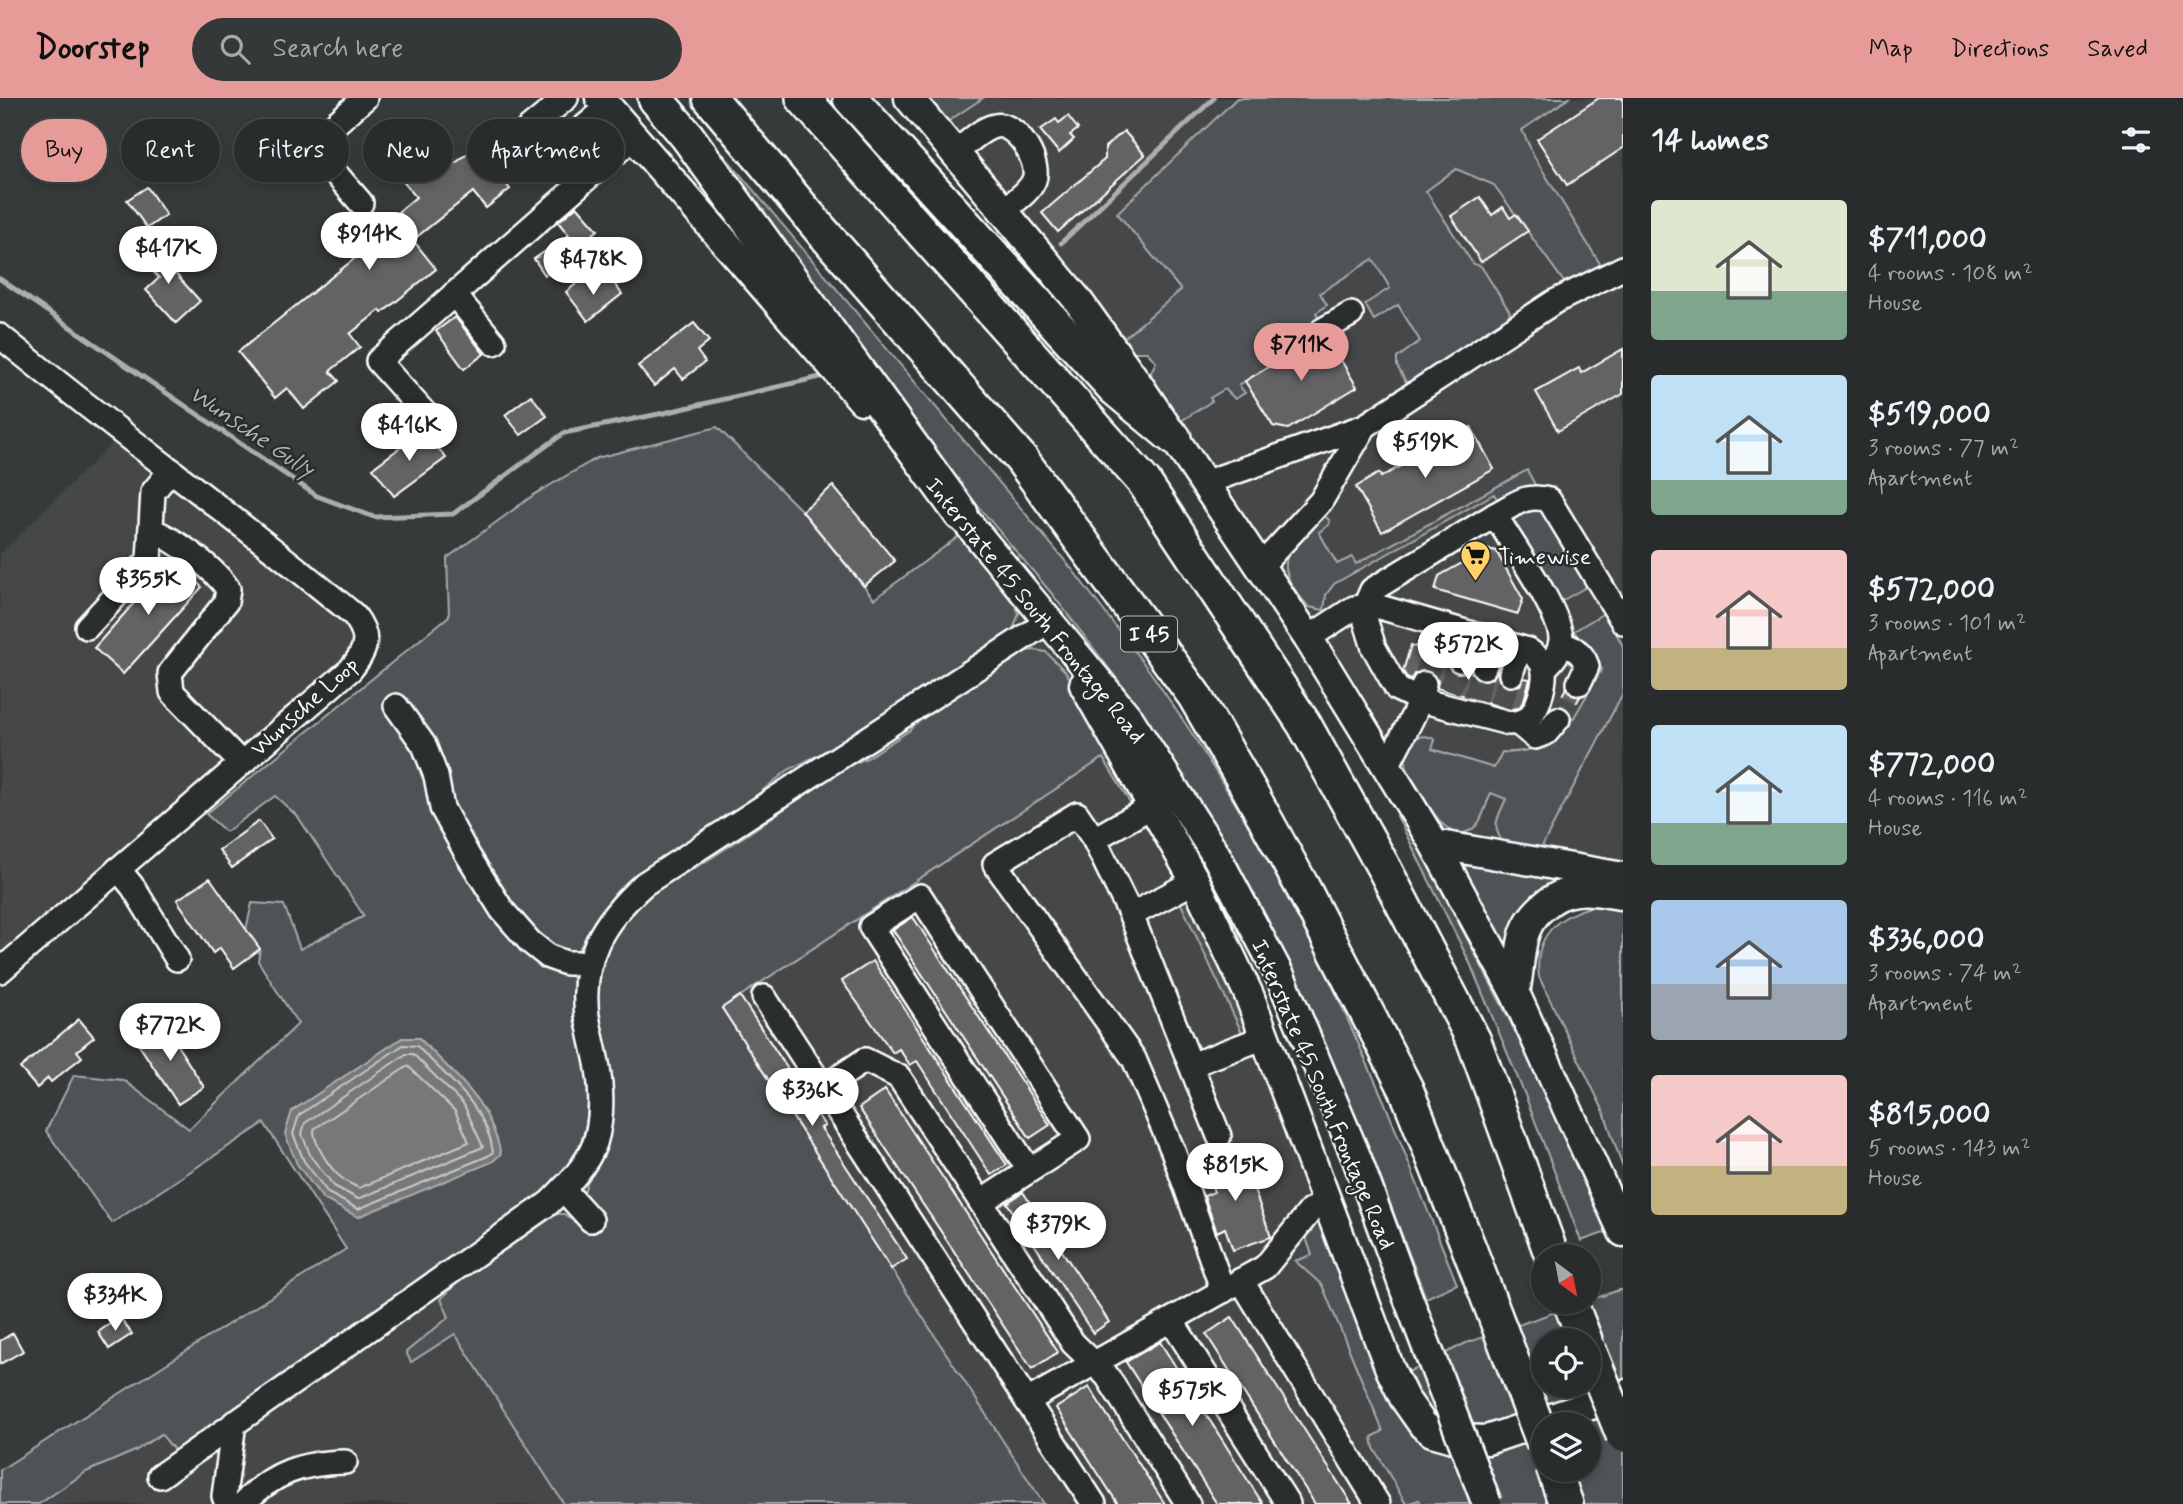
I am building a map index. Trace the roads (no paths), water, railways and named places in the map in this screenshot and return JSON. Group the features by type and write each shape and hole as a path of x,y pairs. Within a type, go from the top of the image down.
{"highway":[{"path":"655,98 687,136 961,514"},
{"name":"I 45","path":"710,98 838,250 1022,460 1194,695 1303,888 1400,1076 1532,1412"},
{"path":"803,98 1144,482 1304,724 1385,870 1474,1041 1547,1244"},
{"path":"850,98 1114,388 1174,438"},
{"path":"1601,1380 1623,1435"},
{"path":"1558,1482 1566,1504"}],"main road":[{"path":"909,98 1076,298 1140,387 1308,638 1388,765 1515,993 1619,1222"},
{"name":"Interstate 45 South Frontage Road","path":"604,103 961,514 1130,720 1216,855 1281,978 1357,1159 1488,1504"},
{"path":"1049,621 1195,881 1265,1037 1390,1369 1415,1415 1432,1432 1457,1439 1487,1440 1623,1394"},
{"path":"1434,844 1623,877"},
{"path":"1515,993 1523,936 1527,925 1545,905 1575,891 1589,890 1623,895"}],"street":[{"path":"360,203 311,145 365,98"},
{"path":"566,98 527,130 515,147 525,160 545,160 604,103"},
{"path":"954,154 976,136 994,126 1006,126 1017,134 1029,151 1036,169 1029,188 1003,211"},
{"path":"437,427 378,361 634,137"},
{"path":"1204,484 1365,426 1554,302 1623,268"},
{"path":"454,294 494,342"},
{"path":"1323,330 1351,314"},
{"name":"Wunsche Loop","path":"0,335 68,392 354,615 364,633 364,651 350,670 0,971"},
{"path":"1261,567 1321,501 1365,426"},
{"path":"88,627 149,559 153,492 171,470"},
{"path":"1495,515 1561,630 1561,644 1557,655 1544,669 1536,709 1529,719 1504,716 1422,692 1397,689 1374,648 1366,622 1366,606 1372,590 1495,515 1536,496 1549,500 1623,622"},
{"path":"151,530 164,535 221,578 228,589 226,602 170,673 172,692 241,764"},
{"path":"1308,638 1354,608 1376,606 1519,648 1539,658 1544,669"},
{"path":"160,1476 549,1202 575,1178 594,1146 599,1125 600,1082 587,1016 587,979 590,963 603,930 620,906 644,884 1049,621"},
{"path":"1433,652 1440,626"},
{"path":"1460,660 1468,633"},
{"path":"1485,667 1493,640"},
{"path":"1561,644 1576,649 1583,656 1587,666 1579,682"},
{"path":"1511,674 1519,648"},
{"path":"1388,765 1400,738 1410,726 1422,692"},
{"path":"396,706 424,745 436,776 442,808 502,910 530,942 549,957 566,963 590,963"},
{"path":"1504,716 1535,737 1546,733 1558,719"},
{"path":"1094,839 1154,805"},
{"path":"1219,1136 1131,915 1094,839 1077,814 995,864 1134,1059 1232,1286 1378,1504"},
{"path":"118,869 133,887 177,959"},
{"path":"1131,915 1195,881"},
{"path":"981,1202 1078,1139 920,895 871,927 1029,1170"},
{"path":"764,997 1094,1504"},
{"path":"1191,1065 1265,1037"},
{"path":"823,1088 865,1060 899,1077 1073,1343 1107,1376 1188,1504"},
{"path":"564,1189 591,1220"},
{"path":"1027,1401 1265,1267 1311,1210 1329,1203"},
{"path":"1171,1320 1288,1504"},
{"path":"227,1504 224,1496 234,1423"},
{"path":"243,1504 258,1488 287,1471 321,1462 345,1462"}],"water":[{"path":"402,1038 419,1038 458,1077 480,1103 496,1135 501,1154 492,1162 358,1217 323,1199 297,1164 285,1134 292,1111"}],"waterway":[{"name":"Wunsche Gully","path":"1061,243 1214,98"},
{"name":"Wunsche Gully","path":"0,279 317,496 374,517 453,514 564,433 820,377"}],"tunnel":[{"path":"1424,684 1433,652"},
{"path":"1449,691 1460,660"},
{"path":"1475,699 1484,667"},
{"path":"1500,706 1511,674"},
{"path":"1558,719 1579,683"}],"place":[{"name":"Timewise","path":"1475,583"}]}
